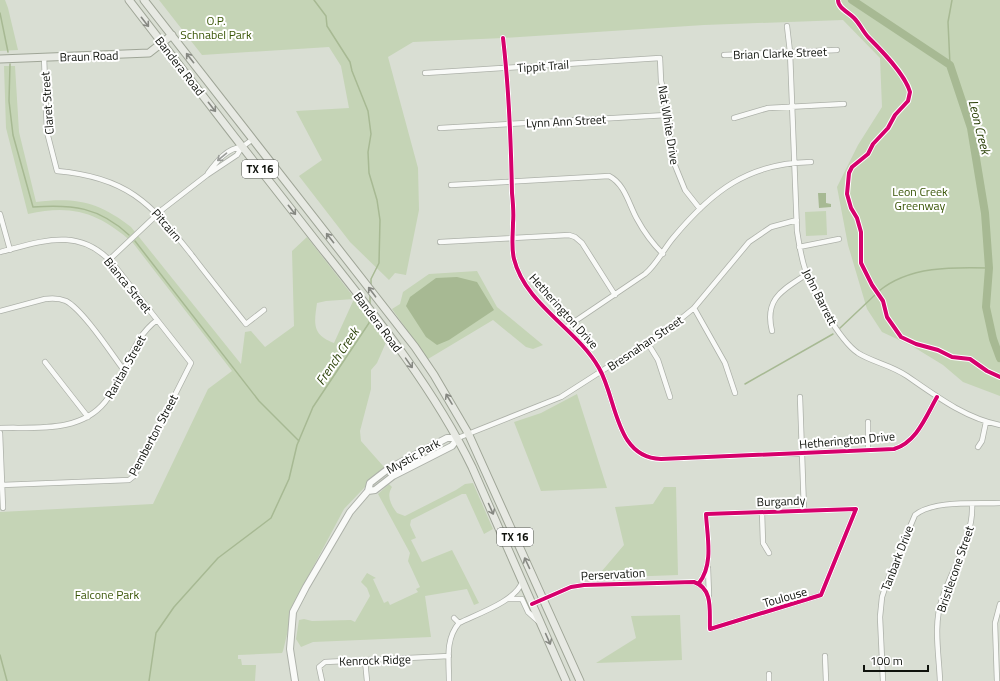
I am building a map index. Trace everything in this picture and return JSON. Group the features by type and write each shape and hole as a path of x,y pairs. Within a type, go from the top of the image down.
{"main road":[{"name":"Bandera Road","path":"129,0 242,147 359,295 428,390 458,438 478,479 566,681"},
{"name":"Bandera Road","path":"144,0 345,256 415,347 434,375 468,434 580,681"},
{"name":"Braun Road","path":"0,59 149,53 172,35"},
{"path":"335,265 345,256"}],"street":[{"name":"John Barrett","path":"787,26 790,52 799,247 807,274 837,331 853,350 859,354 898,370 955,408 986,422 1000,425"},
{"name":"Hetherington Drive","path":"503,38 512,181 513,258 523,281 587,351 601,372 626,440 634,450 645,456 661,459 894,449 909,441 918,430 937,397"},
{"name":"Brian Clarke Street","path":"724,55 837,50"},
{"name":"Claret Street","path":"44,57 48,132 57,171"},
{"name":"Tippit Trail","path":"425,73 660,58"},
{"name":"Nat White Drive","path":"660,58 662,81 668,115 670,147 676,169 685,190 700,209"},
{"path":"734,118 768,108 844,104"},
{"name":"Lynn Ann Street","path":"440,128 668,115"},
{"path":"110,260 158,214 207,175 237,155 242,147 253,139"},
{"path":"207,175 216,163 233,148 242,147"},
{"path":"565,328 615,295 653,267 673,237 716,194 741,178 768,167 794,162 811,162"},
{"name":"Pitcairn","path":"57,171 86,174 114,183 139,197 158,214 246,324 264,310"},
{"path":"450,185 604,176 613,178 622,188 637,220 646,234 663,254"},
{"path":"0,214 10,250"},
{"name":"Bresnahan Street","path":"458,438 561,397 601,372 672,326 694,308 749,242 771,227 797,220"},
{"path":"440,242 565,235 575,237 582,243 615,295"},
{"name":"Bianca Street","path":"0,252 48,240 63,239 78,242 91,247 110,260 191,363"},
{"path":"799,247 839,239"},
{"path":"772,331 769,315 772,302 780,292 807,274"},
{"path":"0,311 44,298 59,299 66,302 77,310 123,369"},
{"path":"694,308 725,363 735,393"},
{"name":"Raritan Street","path":"0,428 66,425 88,417 106,402 140,337 157,320"},
{"path":"647,342 658,360 670,396"},
{"path":"45,362 88,417"},
{"name":"Pemberton Street","path":"2,485 129,480 134,476 191,363"},
{"path":"800,397 804,510"},
{"path":"868,422 868,450"},
{"path":"978,447 982,441 986,422"},
{"path":"0,433 3,508"},
{"name":"Mystic Park","path":"295,681 290,649 293,612 306,586 350,512 368,491 370,483 388,469 447,438 458,438"},
{"name":"Mystic Park","path":"368,491 375,490 393,476 452,446 458,438"},
{"path":"972,504 1000,503"},
{"name":"Tanbark Drive","path":"883,681 880,617 882,597 912,519 920,510 932,506 972,504"},
{"name":"Bristlecone Street","path":"940,681 938,626 939,608 969,530 972,517 972,504"},
{"name":"Burgandy","path":"708,565 706,514 856,508"},
{"name":"Toulouse","path":"709,596 710,629 821,595 856,508"},
{"path":"762,512 763,543 769,553"},
{"path":"708,565 705,574 699,583 705,588 709,596"},
{"path":"708,565 709,596"},
{"path":"449,681 451,636 459,623 507,599 518,591 522,581"},
{"name":"Perservation","path":"532,604 571,587 584,585 684,581 699,583"},
{"path":"507,599 522,599 528,612 542,625"},
{"path":"996,681 998,635 996,617 1000,604"},
{"path":"454,618 459,623"},
{"name":"Kenrock Ridge","path":"322,681 318,670 319,665 323,662 449,656"},
{"path":"825,656 826,681"},
{"path":"365,660 367,681"},
{"path":"768,674 769,681"}],"green space":[{"path":"0,0 5,0 8,8 18,50 0,51"},
{"path":"159,0 1000,0 1000,396 963,382 943,365 912,346 882,332 867,309 848,245 837,187 858,145 882,107 880,58 843,20 704,25 503,38 413,42 388,57 418,168 419,210 406,275 395,273 389,280 350,242 299,176 322,160 296,111 349,108 341,66 329,47 202,55"},
{"name":"Falcone Park","path":"4,66 15,66 19,132 36,202 63,200 86,203 108,212 131,227 241,364 245,332 251,331 265,347 294,326 292,251 307,237 387,340 377,363 371,370 371,389 360,431 361,441 384,467 344,509 295,601 282,653 238,655 238,659 241,659 242,665 256,665 255,681 0,681 0,512 153,504 208,389 232,371 133,243 121,233 109,224 97,218 72,211 44,211 28,214 6,128","holes":["354,299 334,343 322,336 316,328 315,317 317,303"]},
{"path":"826,211 827,235 806,236 805,212"},
{"path":"477,271 497,307 543,345 533,349 526,347 493,320 428,359 392,309 400,304 403,292 429,274"},
{"path":"577,394 607,488 541,491 514,422 541,413"},
{"path":"473,483 493,529 484,534 466,494 462,494 411,520 410,525 416,538 411,540 422,562 452,550 479,603 474,605 467,589 425,596 431,637 313,642 301,647 296,639 299,620 351,620 355,622 370,596 367,588 361,582 367,573 376,578 373,579 384,603 388,601 390,605 418,592 416,589 420,587 408,561 410,553 378,494 389,484 392,487 389,494 391,504 397,513 405,516 465,484"},
{"path":"664,487 676,487 678,575 596,578 624,545 615,507 653,504"},
{"path":"680,615 682,660 596,663 636,638 631,616"}],"shaded area":[{"path":"818,193 826,193 826,203 831,204 831,207 819,208"},
{"path":"457,277 477,282 494,310 449,340 437,345 426,337 406,306 410,297 436,278"}],"waterway":[{"name":"French Creek","path":"314,0 326,16 327,26 350,62 352,71 368,111 371,134 368,152 369,173 377,200 380,220 379,263 371,279 371,285"},
{"name":"Leon Creek","path":"852,0 950,65 971,128 985,213 989,268 986,307 993,339 1000,358"},
{"path":"950,65 948,22 952,0"},
{"path":"0,13 8,52"},
{"path":"10,64 9,101 13,135 33,207 60,206 84,209 107,218 129,235"},
{"path":"135,241 259,401 299,441"},
{"path":"879,291 891,283 917,272 946,268 989,268"},
{"path":"840,328 876,294"},
{"name":"French Creek","path":"370,295 370,305"},
{"name":"French Creek","path":"149,681 156,633 174,607 218,558 271,518 289,479 297,445 313,407 369,323 370,315"},
{"path":"745,384 833,334"},
{"path":"0,655 7,681"}],"cycle path":[{"path":"838,0 841,8 856,20 867,36 898,70 910,92 908,101 895,115 888,128 873,144 868,154 852,167 849,173 847,194 861,232 861,263 872,285 883,301 887,317 901,337 916,344 938,350 952,357 970,359 987,371 1000,377"},
{"path":"503,38 507,76 511,154 513,212 512,246 514,259 520,275 529,290 578,341 599,368 620,425 626,438 634,449 646,456 661,459 894,449 909,441 920,428 937,397"},
{"path":"532,604 571,587 584,585 694,582 700,585 708,595 710,629 821,595 856,509 706,514 708,559 707,567 699,583"}],"park label":[{"name":"O.P. Schnabel Park","path":"216,27"},
{"name":"Leon Creek Greenway","path":"920,198"}]}
